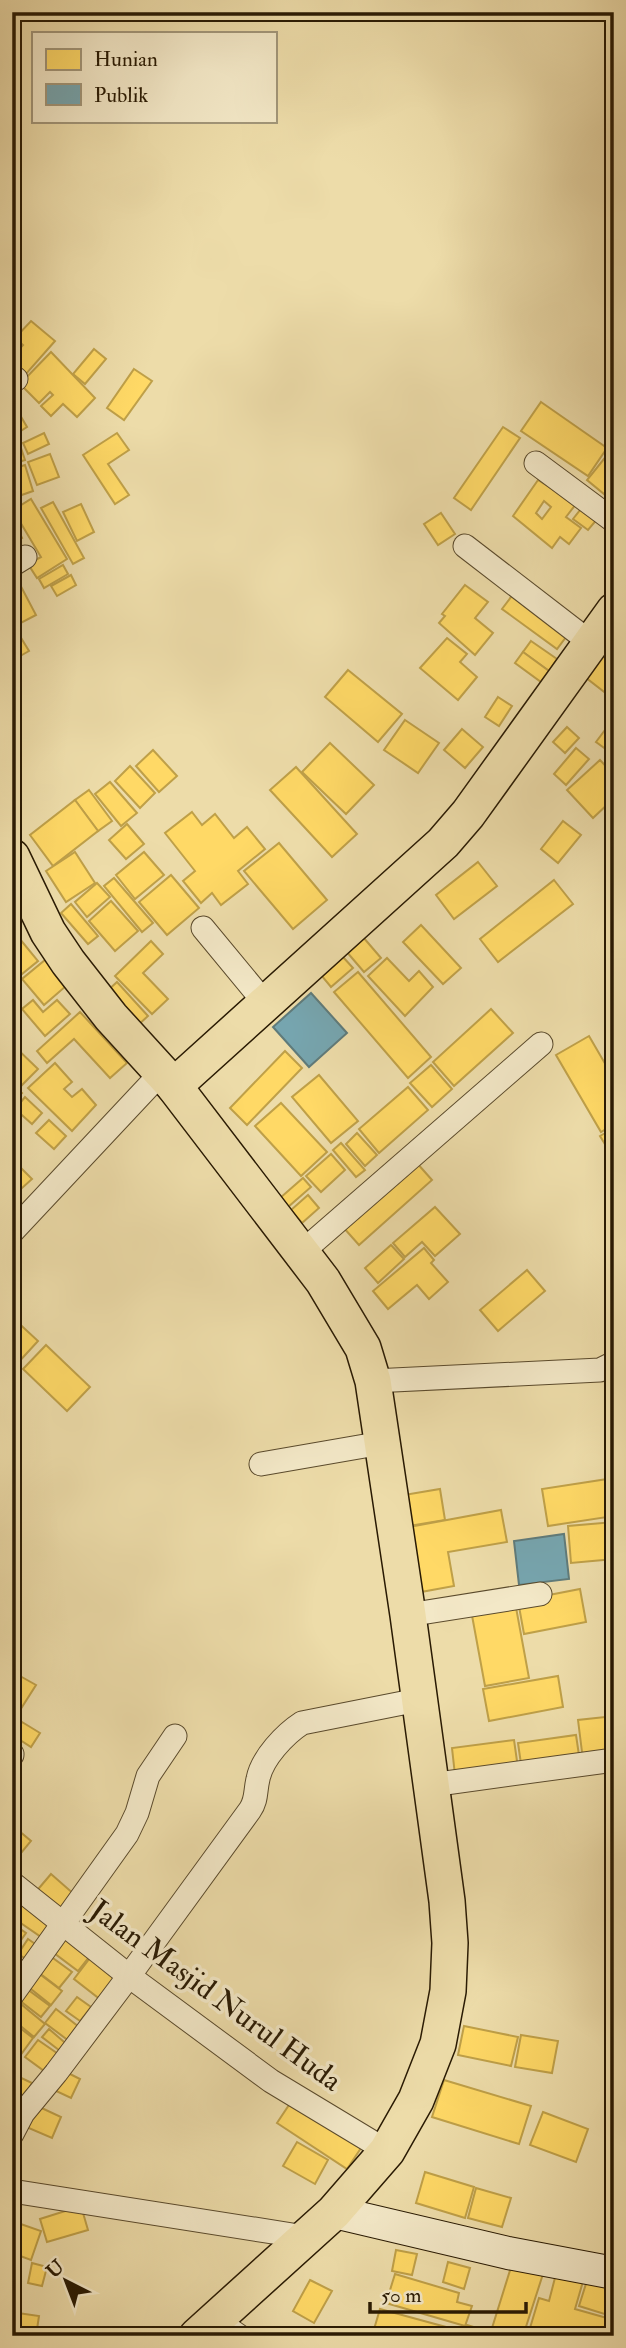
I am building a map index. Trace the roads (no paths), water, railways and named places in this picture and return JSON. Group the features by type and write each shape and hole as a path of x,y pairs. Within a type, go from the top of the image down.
{"main road":[{"path":"168,1079 265,1003 450,836 614,611"},
{"path":"15,872 68,962 111,1017 168,1079 302,1252 352,1325 363,1348 373,1381 408,1615 450,1933 448,1991 438,2044 416,2100 387,2151 334,2212 305,2237 218,2331"},
{"path":"334,2212 508,2253 614,2273"}],"street":[{"path":"536,463 614,521"},
{"path":"465,546 591,643"},
{"path":"203,928 265,1003"},
{"path":"302,1252 541,1044"},
{"path":"12,1232 168,1079"},
{"path":"373,1381 600,1370 614,1363"},
{"path":"261,1464 382,1443"},
{"path":"408,1615 540,1594"},
{"path":"12,2134 23,2113 129,1976 256,1802 257,1780 262,1767 290,1733 302,1723 418,1700"},
{"path":"12,1996 127,1834 137,1813 148,1776 175,1736"},
{"path":"431,1785 614,1760"},
{"name":"Jalan Masjid Nurul Huda","path":"12,1883 129,1976 271,2081 387,2151"},
{"path":"12,2191 305,2237"}]}
